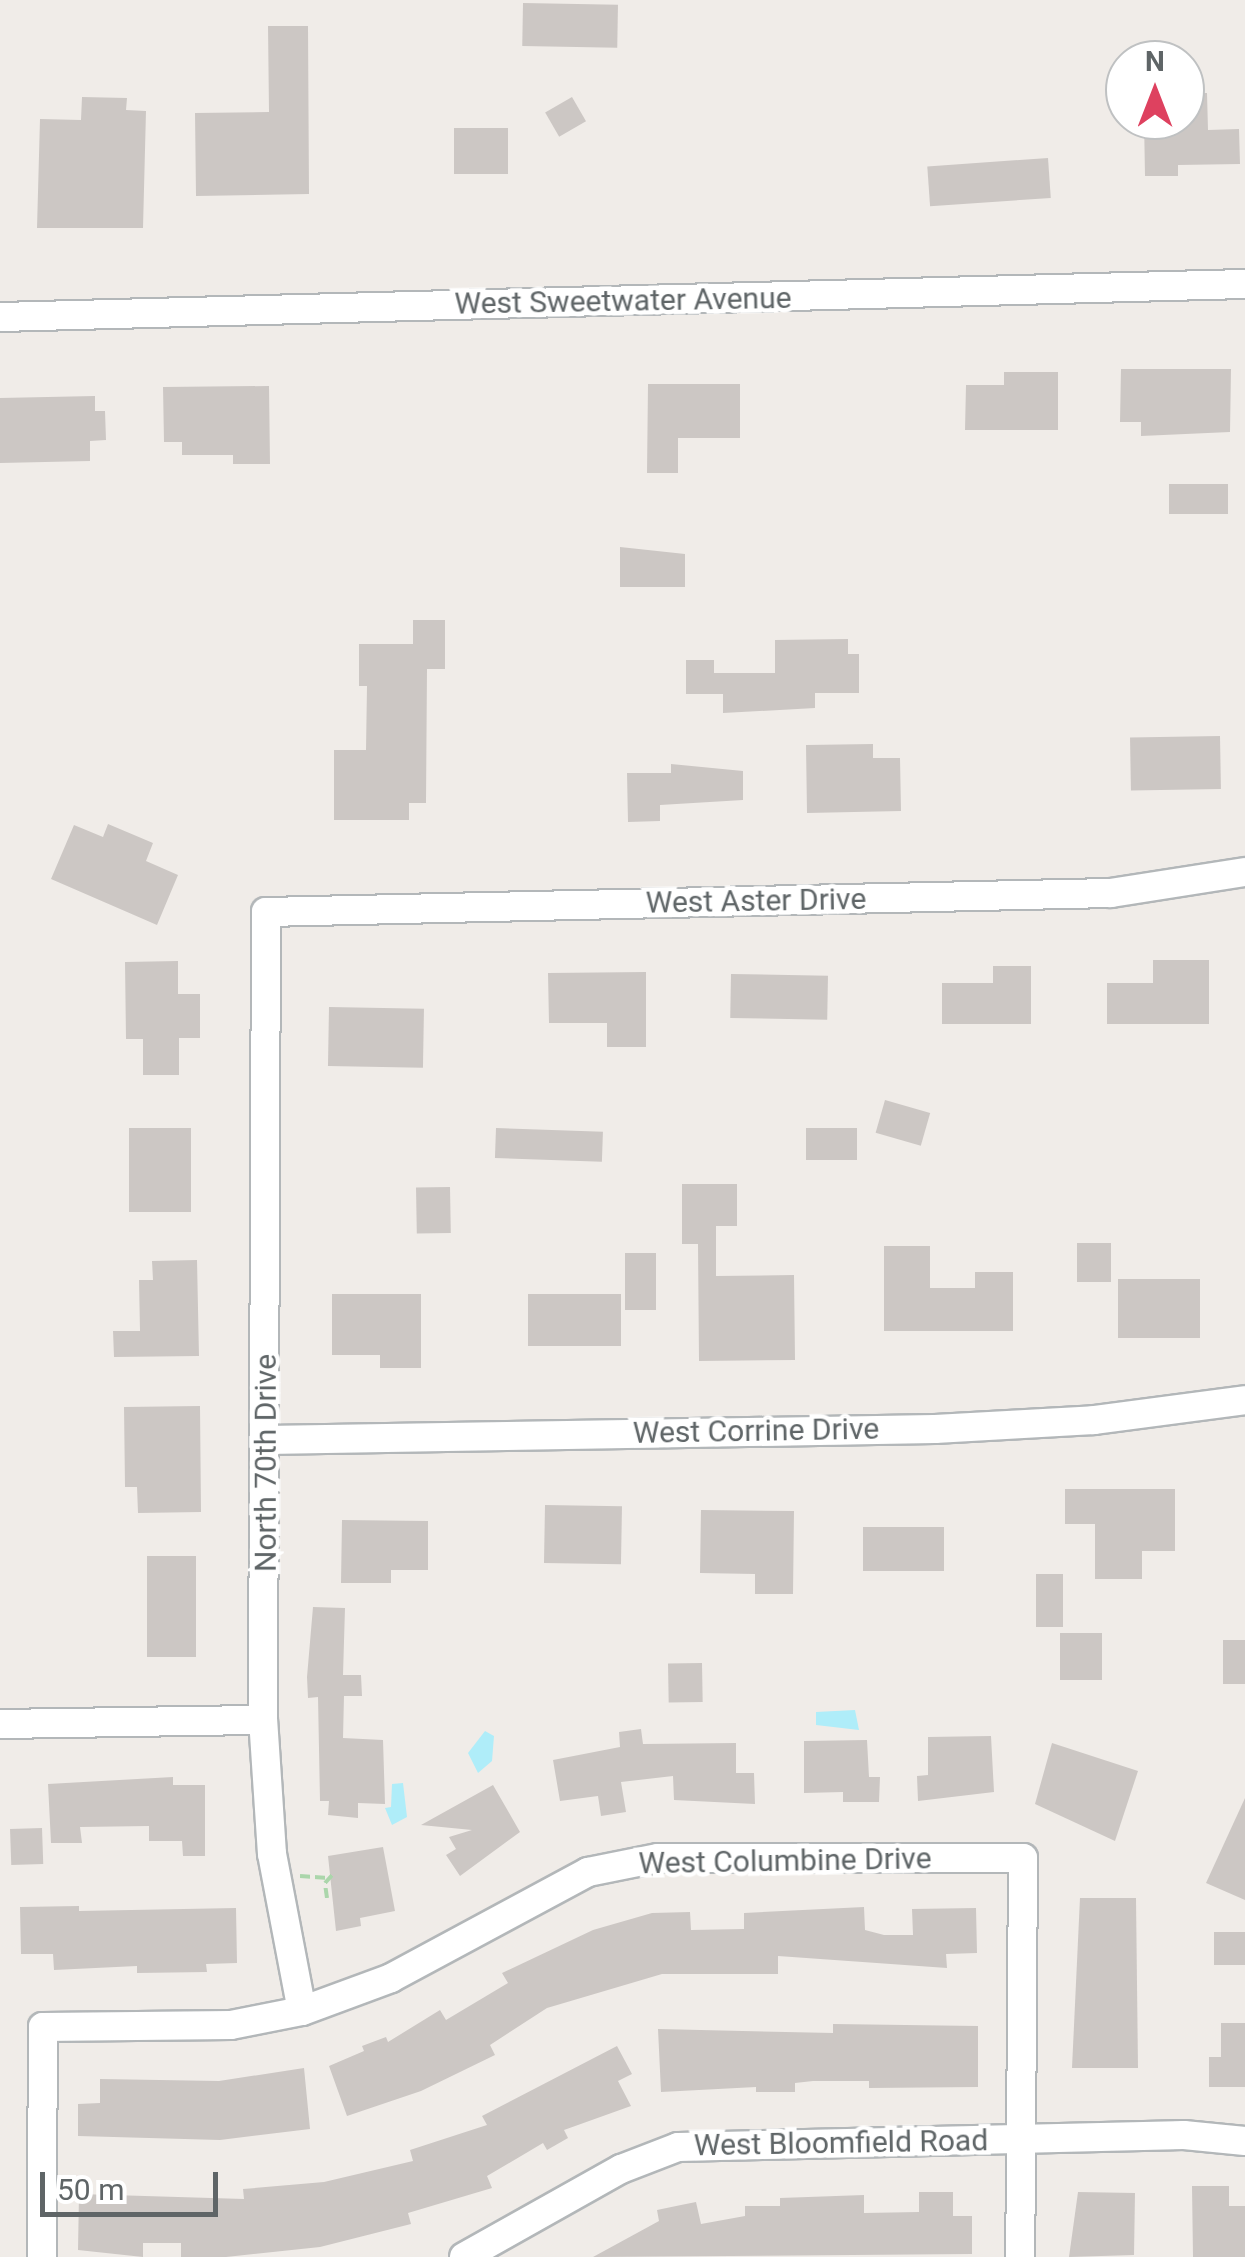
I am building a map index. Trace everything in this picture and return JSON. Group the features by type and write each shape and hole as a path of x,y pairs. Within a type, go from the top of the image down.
{"street":[{"name":"West Sweetwater Avenue","path":"0,317 1245,284"},
{"name":"West Aster Drive","path":"266,912 1110,893 1245,872"},
{"name":"North 70th Drive","path":"266,912 263,1720 272,1854 302,2011"},
{"name":"West Corrine Drive","path":"266,1440 935,1429 1094,1420 1245,1400"},
{"path":"0,1724 263,1720"},
{"name":"West Columbine Drive","path":"42,2257 43,2027 230,2025 302,2011 391,1978 588,1872 658,1858 1023,1858 1020,2139"},
{"name":"West Bloomfield Road","path":"464,2257 621,2170 678,2147 1184,2135 1245,2141"},
{"path":"1020,2139 1020,2257"}],"path":[{"path":"327,1898 325,1883 334,1873"}],"water":[{"path":"855,1710 859,1730 816,1725 816,1712"},
{"path":"485,1731 494,1736 492,1761 478,1773 468,1753"},
{"path":"403,1783 407,1817 392,1825 385,1808 391,1807 392,1784"}],"building":[{"path":"523,3 618,5 617,48 522,46"},
{"path":"268,26 308,26 309,194 196,196 195,113 269,112"},
{"path":"1205,93 1208,130 1239,129 1240,164 1178,165 1178,176 1145,176 1144,140 1205,140"},
{"path":"82,97 127,98 126,110 146,111 143,228 37,228 40,119 81,120"},
{"path":"572,97 586,121 559,137 545,112"},
{"path":"454,128 508,128 508,174 454,174"},
{"path":"1048,158 1051,198 930,206 927,166"},
{"path":"1121,369 1231,369 1230,432 1141,436 1141,422 1120,422"},
{"path":"1004,372 1058,372 1058,430 965,430 966,385 1004,385"},
{"path":"648,384 740,384 740,438 678,438 678,473 647,473"},
{"path":"269,386 270,464 233,464 233,455 182,455 182,442 164,442 163,387"},
{"path":"95,396 95,411 105,411 106,440 90,441 90,461 0,463 0,398"},
{"path":"1169,484 1228,484 1228,514 1169,514"},
{"path":"620,547 685,554 685,587 620,587"},
{"path":"413,620 445,620 445,669 427,669 426,803 409,803 409,820 334,820 334,750 366,750 367,686 359,686 359,644 413,644"},
{"path":"848,639 848,654 859,654 859,693 815,693 815,708 723,713 723,694 686,694 686,660 714,660 714,673 775,673 775,640"},
{"path":"1220,736 1221,789 1131,791 1130,738"},
{"path":"873,744 873,758 900,758 901,811 807,813 806,745"},
{"path":"671,764 743,771 743,800 660,805 660,821 628,822 627,773 671,773"},
{"path":"108,824 153,843 146,861 178,875 157,925 51,879 74,825 103,837"},
{"path":"1153,960 1209,960 1209,1024 1107,1024 1107,983 1153,983"},
{"path":"178,961 178,994 200,994 200,1038 179,1038 179,1075 143,1075 143,1039 126,1039 125,962"},
{"path":"993,966 1031,966 1031,1024 942,1024 942,983 993,983"},
{"path":"646,972 646,1047 607,1047 607,1023 549,1023 548,973"},
{"path":"731,974 828,976 827,1020 730,1018"},
{"path":"329,1007 424,1009 423,1068 328,1066"},
{"path":"885,1100 930,1113 921,1146 876,1133"},
{"path":"129,1128 191,1128 191,1212 129,1212"},
{"path":"496,1128 603,1132 602,1162 495,1158"},
{"path":"806,1128 857,1128 857,1160 806,1160"},
{"path":"682,1184 737,1184 737,1226 716,1226 716,1276 794,1275 795,1360 699,1361 698,1244 682,1244"},
{"path":"450,1187 451,1233 417,1234 416,1188"},
{"path":"1077,1243 1111,1243 1111,1282 1077,1282"},
{"path":"884,1246 930,1246 930,1288 975,1288 975,1272 1013,1272 1013,1331 884,1331"},
{"path":"625,1253 656,1253 656,1310 625,1310"},
{"path":"197,1260 199,1356 114,1357 113,1331 140,1331 139,1280 153,1280 152,1261"},
{"path":"1118,1279 1200,1279 1200,1338 1118,1338"},
{"path":"332,1294 421,1294 421,1368 380,1368 380,1355 332,1355"},
{"path":"528,1294 621,1294 621,1346 528,1346"},
{"path":"200,1406 201,1512 138,1513 137,1487 125,1487 124,1407"},
{"path":"1065,1489 1175,1489 1175,1551 1142,1551 1142,1579 1095,1579 1095,1524 1065,1524"},
{"path":"545,1505 622,1506 621,1564 544,1563"},
{"path":"701,1510 794,1511 793,1594 755,1594 755,1574 700,1573"},
{"path":"342,1520 428,1521 428,1570 391,1570 391,1583 341,1583"},
{"path":"863,1527 944,1527 944,1571 863,1571"},
{"path":"147,1556 196,1556 196,1657 147,1657"},
{"path":"1036,1574 1063,1574 1063,1627 1036,1627"},
{"path":"313,1607 345,1608 343,1675 361,1675 362,1696 344,1696 343,1738 383,1740 385,1804 358,1803 358,1818 328,1815 329,1801 320,1801 318,1697 308,1698 307,1677"},
{"path":"1060,1633 1102,1633 1102,1680 1060,1680"},
{"path":"1223,1640 1245,1640 1245,1684 1223,1684"},
{"path":"702,1663 703,1702 669,1703 668,1664"},
{"path":"641,1729 643,1744 736,1743 736,1773 754,1773 755,1804 674,1800 673,1776 621,1782 626,1812 601,1816 598,1796 560,1801 553,1760 620,1747 619,1732"},
{"path":"991,1736 994,1792 918,1801 917,1776 928,1775 928,1737"},
{"path":"867,1740 869,1777 880,1777 879,1802 843,1802 843,1792 804,1793 804,1741"},
{"path":"1052,1743 1138,1771 1115,1841 1035,1804"},
{"path":"173,1777 173,1785 205,1785 205,1856 183,1856 182,1841 149,1841 149,1826 80,1827 82,1843 51,1843 48,1784"},
{"path":"493,1785 520,1832 460,1876 446,1855 456,1849 449,1837 472,1830 421,1825"},
{"path":"1245,1798 1245,1900 1206,1883"},
{"path":"42,1828 43,1864 11,1865 10,1829"},
{"path":"383,1847 395,1911 360,1918 361,1926 336,1931 328,1856"},
{"path":"1080,1898 1136,1898 1138,2068 1072,2068"},
{"path":"79,1906 79,1911 236,1908 237,1963 206,1964 207,1972 137,1973 137,1966 54,1970 53,1954 21,1954 20,1907"},
{"path":"864,1907 865,1930 884,1935 913,1935 912,1909 976,1908 977,1953 946,1954 947,1968 778,1956 778,1974 662,1974 547,2008 490,2045 495,2055 421,2091 347,2116 329,2066 364,2051 362,2046 386,2037 388,2042 440,2010 446,2020 508,1983 502,1973 593,1930 652,1913 690,1912 691,1930 744,1929 744,1913"},
{"path":"1214,1932 1245,1932 1245,1965 1214,1965"},
{"path":"1221,2023 1245,2023 1245,2087 1209,2087 1209,2057 1221,2057"},
{"path":"833,2024 978,2026 978,2087 869,2088 869,2081 813,2081 795,2083 795,2092 756,2092 756,2087 661,2092 658,2029 833,2033"},
{"path":"617,2046 632,2074 618,2081 631,2106 564,2130 568,2138 547,2150 543,2143 487,2176 492,2188 408,2213 411,2224 320,2247 226,2257 181,2257 181,2243 143,2243 143,2257 78,2250 79,2194 244,2199 243,2189 324,2182 413,2161 410,2150 487,2125 482,2116"},
{"path":"304,2068 310,2129 220,2140 78,2136 78,2104 100,2103 100,2079 219,2081"},
{"path":"1192,2186 1229,2186 1229,2206 1245,2206 1245,2257 1193,2257"},
{"path":"919,2192 953,2192 953,2216 972,2216 972,2254 593,2257 659,2221 657,2210 696,2202 701,2224 745,2216 745,2206 780,2206 780,2198 864,2195 864,2213 919,2212"},
{"path":"1078,2192 1135,2193 1134,2255 1069,2257"}]}
